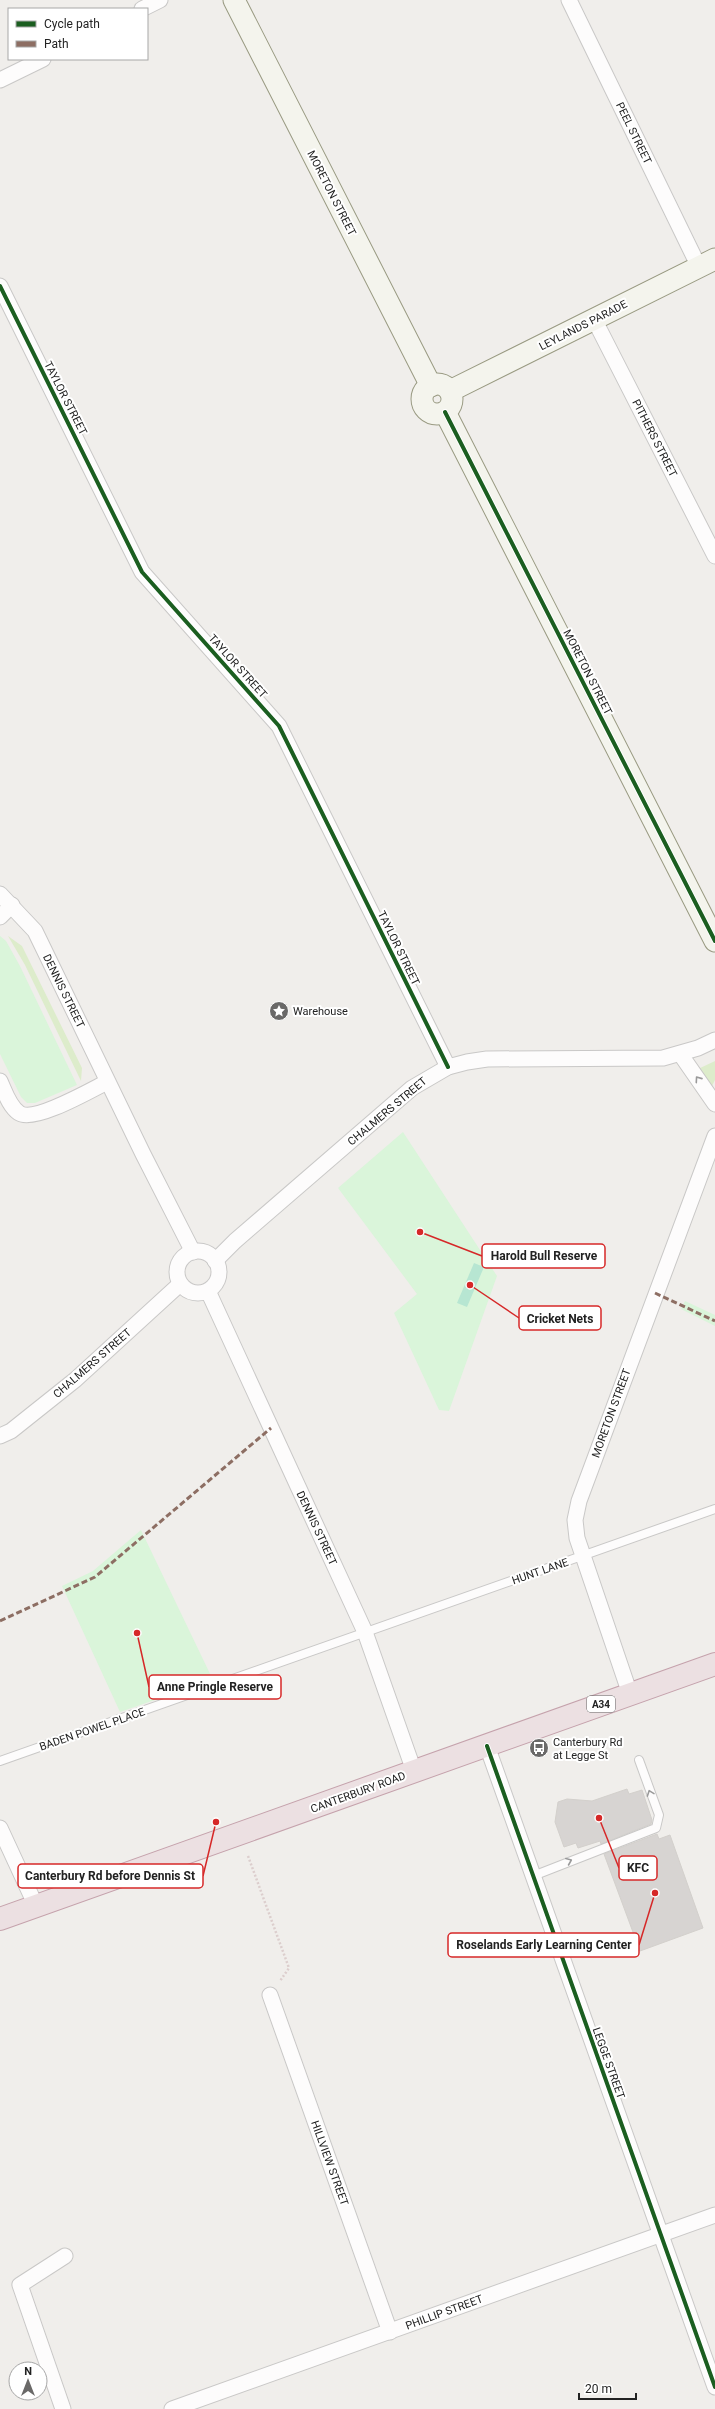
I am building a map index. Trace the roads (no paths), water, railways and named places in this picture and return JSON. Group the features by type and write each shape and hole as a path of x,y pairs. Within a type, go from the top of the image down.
{"highway":[{"name":"CANTERBURY ROAD","path":"0,1919 715,1664"}],"main road":[{"name":"MORETON STREET","path":"234,0 440,388 452,403 445,412 715,941"},
{"name":"LEYLANDS PARADE","path":"440,388 594,319 707,263"}],"street":[{"path":"144,8 160,0"},
{"name":"PEEL STREET","path":"569,0 707,263"},
{"path":"0,80 41,60"},
{"name":"TAYLOR STREET","path":"0,286 142,572 279,726 448,1068"},
{"name":"PITHERS STREET","path":"594,319 715,556"},
{"name":"DENNIS STREET","path":"0,894 35,931 193,1252"},
{"path":"0,917 12,906"},
{"name":"CHALMERS STREET","path":"215,1261 235,1241 412,1088 448,1068 467,1062 487,1059 642,1060 680,1055 715,1040"},
{"path":"680,1055 715,1104"},
{"path":"0,1081 14,1109 20,1114 28,1115 43,1112 108,1082"},
{"name":"MORETON STREET","path":"630,1694 576,1538 576,1520 579,1501 715,1136"},
{"path":"193,1252 206,1253 215,1261 218,1267 217,1281 208,1291 196,1293 184,1288 180,1284 176,1270 178,1264 187,1254 193,1252"},
{"name":"CHALMERS STREET","path":"0,1436 11,1431 75,1380 180,1284"},
{"name":"DENNIS STREET","path":"208,1291 365,1632 414,1772"},
{"name":"LEGGE STREET","path":"487,1746 715,2387"},
{"path":"0,1828 36,1906"},
{"name":"HILLVIEW STREET","path":"270,1995 390,2332"},
{"name":"PHILLIP STREET","path":"172,2409 715,2215"},
{"path":"63,2409 20,2285 65,2256"}],"lane":[{"name":"HUNT LANE","path":"365,1632 715,1509"},
{"name":"BADEN POWEL PLACE","path":"0,1761 365,1632"},
{"path":"533,1876 656,1828 658,1815 639,1760"}],"place":[{"name":"Warehouse","path":"279,1011"},
{"name":"Harold Bull Reserve","path":"420,1232"},
{"name":"Cricket Nets","path":"470,1285"},
{"name":"Anne Pringle Reserve","path":"137,1633"},
{"name":"Canterbury Rd at Legge St","path":"539,1748"},
{"name":"KFC","path":"599,1818"},
{"name":"Canterbury Rd before Dennis St","path":"216,1822"},
{"name":"Roselands Early Learning Center","path":"655,1893"}]}
